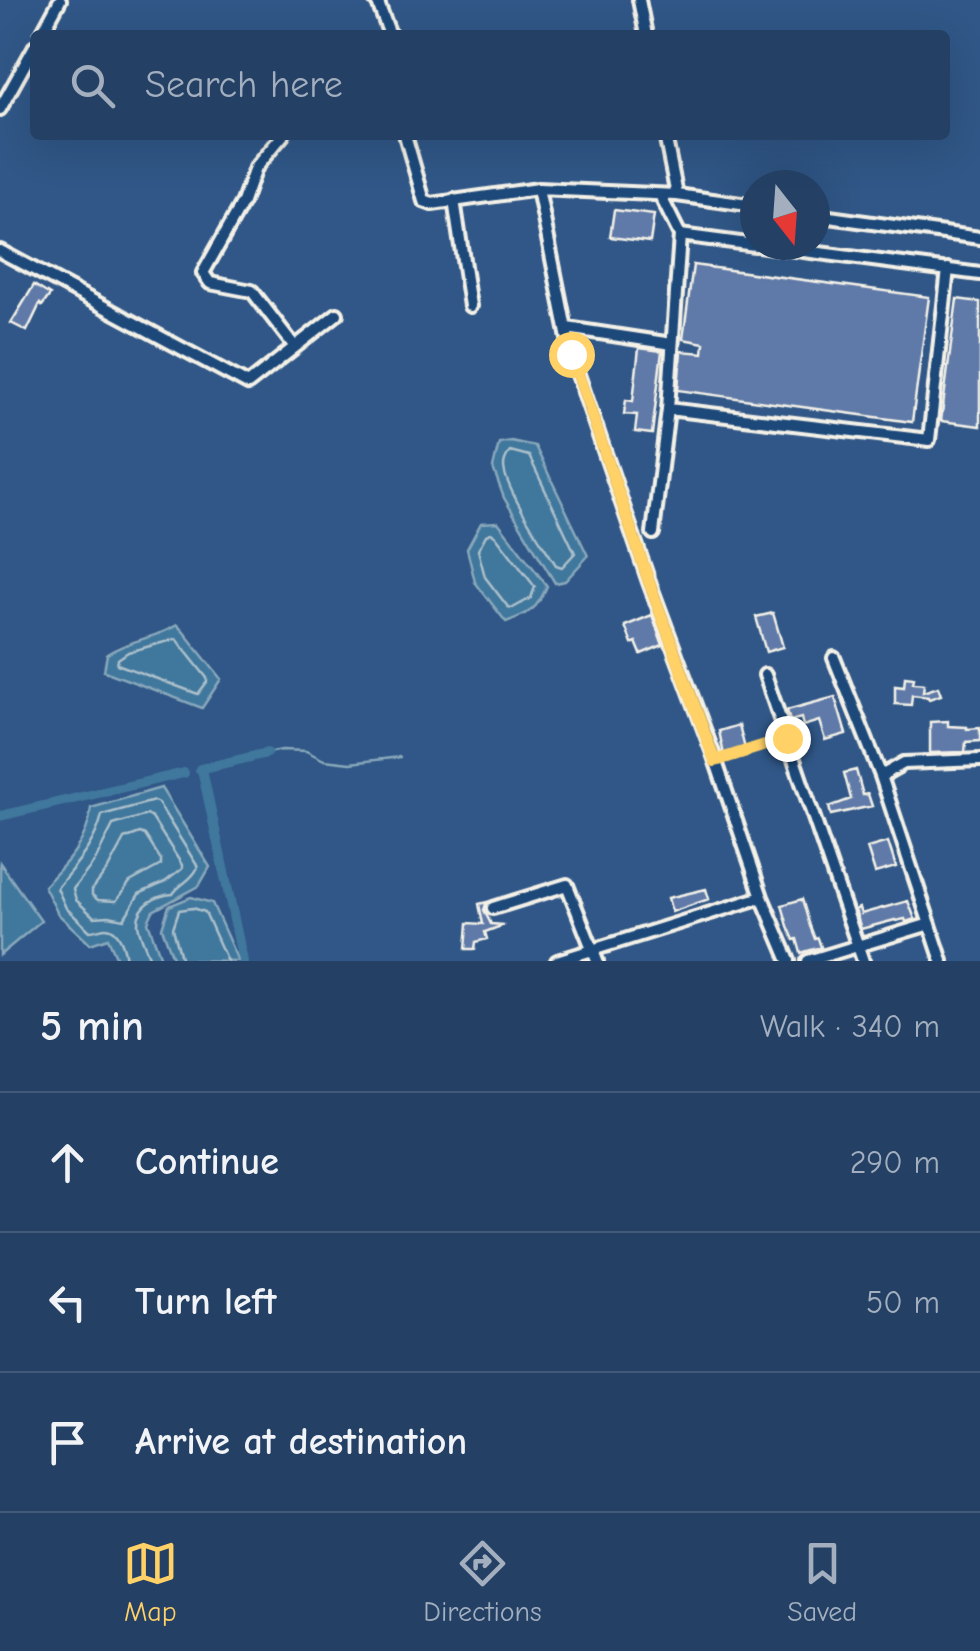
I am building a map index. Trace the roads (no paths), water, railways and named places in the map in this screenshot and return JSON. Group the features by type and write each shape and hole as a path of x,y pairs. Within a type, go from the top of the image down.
{"street":[{"path":"44,30 60,0"},
{"path":"375,0 388,30"},
{"path":"640,0 645,30"},
{"path":"0,109 30,55"},
{"path":"279,140 254,168 244,202 203,273 210,284 252,291 296,346"},
{"path":"406,140 424,201 432,204 538,189 677,195 740,204"},
{"path":"666,140 677,195"},
{"path":"538,189 571,354 762,897 789,961"},
{"path":"653,533 668,409 680,235 660,195"},
{"path":"454,200 470,306"},
{"path":"830,216 980,238"},
{"path":"680,235 740,243"},
{"path":"0,251 248,384 338,314"},
{"path":"830,254 980,274"},
{"path":"668,409 929,440 948,269"},
{"path":"567,328 672,344"},
{"path":"834,658 882,776 942,961"},
{"path":"765,675 863,961"},
{"path":"882,776 904,763 980,760"},
{"path":"493,908 567,884 597,961"},
{"path":"556,961 762,897"},
{"path":"808,961 930,924"}],"water":[{"path":"499,443 535,446 588,556 565,581 555,583 504,498 493,468"},
{"path":"498,522 547,586 532,610 506,622 475,582 467,549 481,523"},
{"path":"177,625 221,679 202,708 104,671 107,654"},
{"path":"161,788 210,867 199,886 153,911 148,922 162,961 118,961 108,938 90,944 58,914 44,886 81,841 91,808"},
{"path":"0,863 41,921 0,955"},
{"path":"191,897 212,903 238,961 174,960 162,928 169,906"}],"waterway":[{"path":"267,753 306,751 324,760 350,763 400,757"},
{"path":"200,769 267,753"},
{"path":"202,769 243,961"},
{"path":"0,816 184,773"}]}
